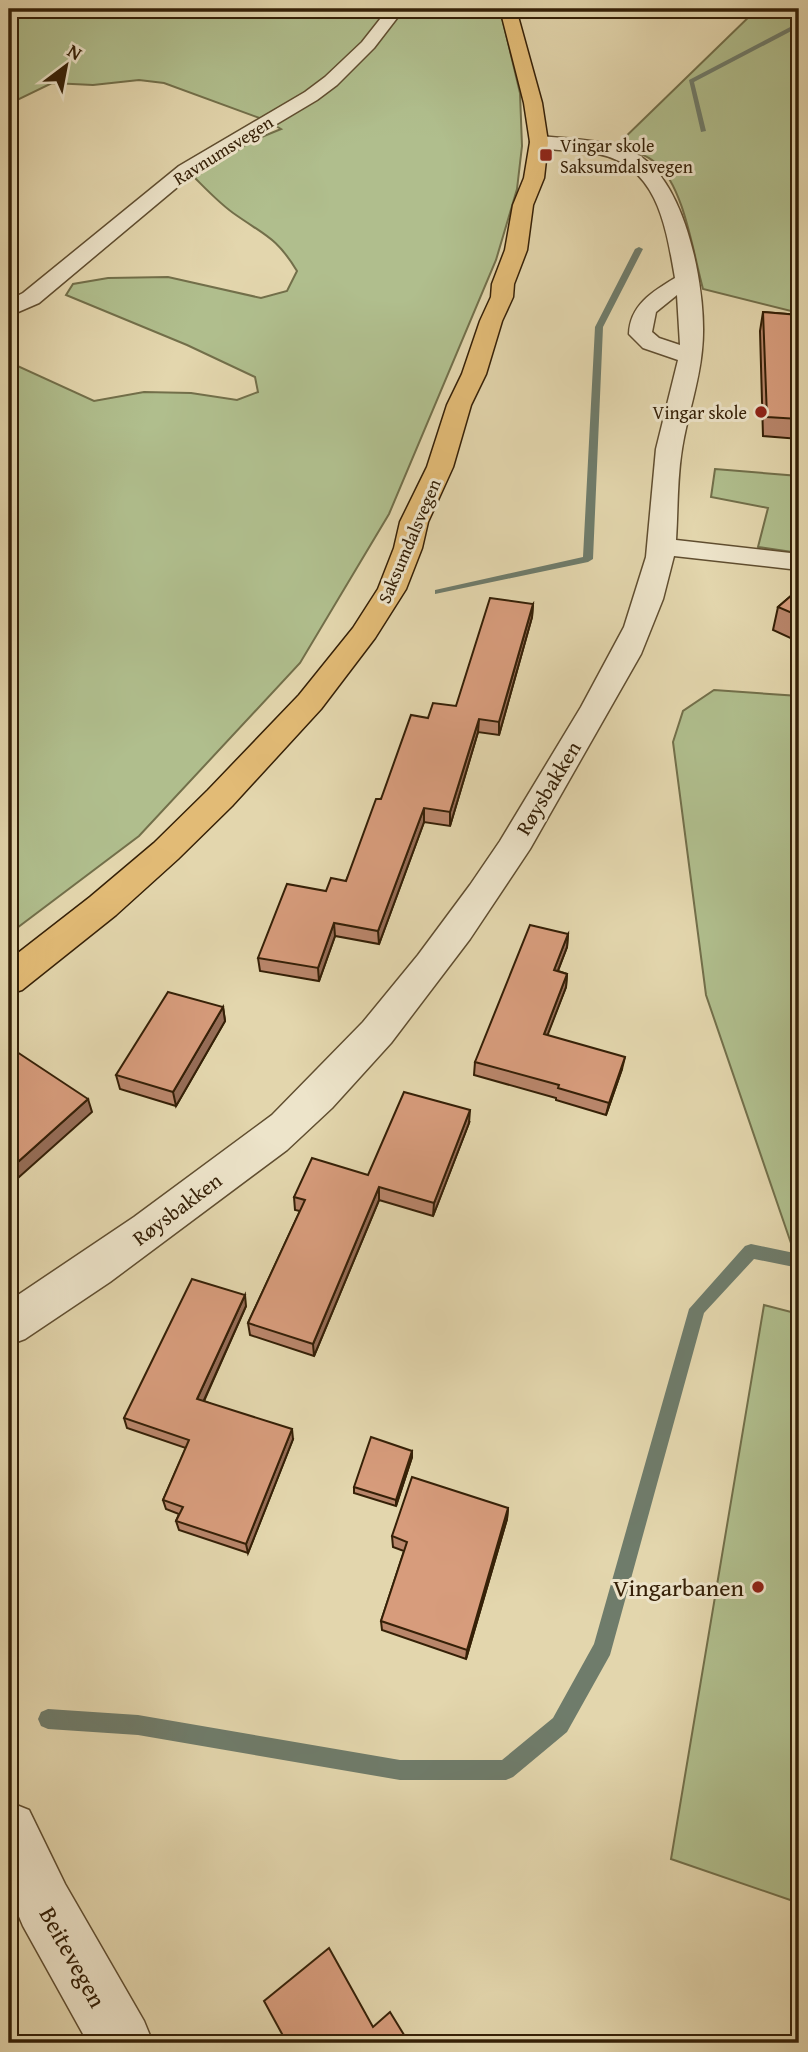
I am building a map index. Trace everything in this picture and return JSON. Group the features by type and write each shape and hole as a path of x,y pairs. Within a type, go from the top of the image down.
{"main road":[{"name":"Saksumdalsvegen","path":"9,980 103,906 211,807 310,702 372,621 392,589 408,548 414,522 440,467 459,405 474,374 491,321 502,297 503,284 516,250 523,205 534,178 539,142 533,103 508,9"}],"street":[{"name":"Ravnumsvegen","path":"9,309 31,298 186,170 300,103 331,80 368,45 396,9"},
{"name":"Røysbakken","path":"9,1325 165,1221 285,1128 360,1051 430,968 509,855 606,692 640,623 657,571 667,459 690,357 692,326 679,241 662,190 651,172 640,163 606,149 579,144 539,142"},
{"path":"686,281 658,298 645,311 639,323 640,334 650,343 690,357"},
{"path":"661,546 799,562"},
{"name":"Beitevegen","path":"9,1830 44,1905 122,2043"}],"green space":[{"path":"9,9 500,9 520,93 522,146 517,189 496,260 389,514 300,663 139,836 9,934 9,362 94,401 144,392 191,393 237,400 258,392 255,377 187,345 66,295 73,284 108,278 168,277 261,298 287,291 297,271 277,244 225,207 194,177 252,141 281,129 265,120 164,83 139,80 93,85 52,83 9,104"},
{"path":"757,9 799,9 799,313 703,289 681,203 674,187 656,163 637,152 616,146"},
{"path":"715,469 799,476 799,553 758,547 768,508 711,497"},
{"path":"714,690 799,696 799,1253 794,1252 706,995 673,742 683,711"},
{"name":"Vingarbanen","path":"764,1305 799,1314 799,1903 671,1859"}],"building":[{"path":"763,312 799,315 799,419 767,417"},
{"path":"799,589 799,616 778,607"},
{"path":"490,598 533,604 499,722 479,719 450,812 424,808 378,931 334,923 318,968 258,958 287,884 326,891 331,878 346,881 376,799 381,799 411,715 428,718 433,703 456,706"},
{"path":"530,925 568,934 554,970 567,974 544,1034 625,1057 609,1103 558,1088 559,1085 475,1062"},
{"path":"168,992 223,1007 173,1092 116,1075"},
{"path":"11,1048 88,1099 9,1170 9,1050"},
{"path":"404,1092 470,1110 434,1203 379,1187 313,1344 248,1323 305,1200 294,1197 312,1158 368,1175"},
{"path":"192,1279 245,1295 197,1399 292,1429 246,1544 176,1521 183,1507 163,1500 189,1440 124,1418"},
{"path":"371,1437 412,1451 396,1500 354,1487"},
{"path":"412,1477 508,1508 467,1650 381,1621 407,1542 392,1536"},
{"path":"329,1948 373,2027 390,2012 409,2043 287,2043 264,2001"}],"waterway":[{"path":"703,131 691,81 797,26 798,9"},
{"path":"439,592 588,559 599,327 639,249"},
{"path":"48,1719 138,1725 400,1770 506,1770 560,1725 603,1648 697,1309 751,1251 799,1261"}],"place":[{"name":"Vingar skole Saksumdalsvegen","path":"546,155"},
{"name":"Vingar skole","path":"761,412"},
{"name":"Vingarbanen","path":"758,1587"}]}
